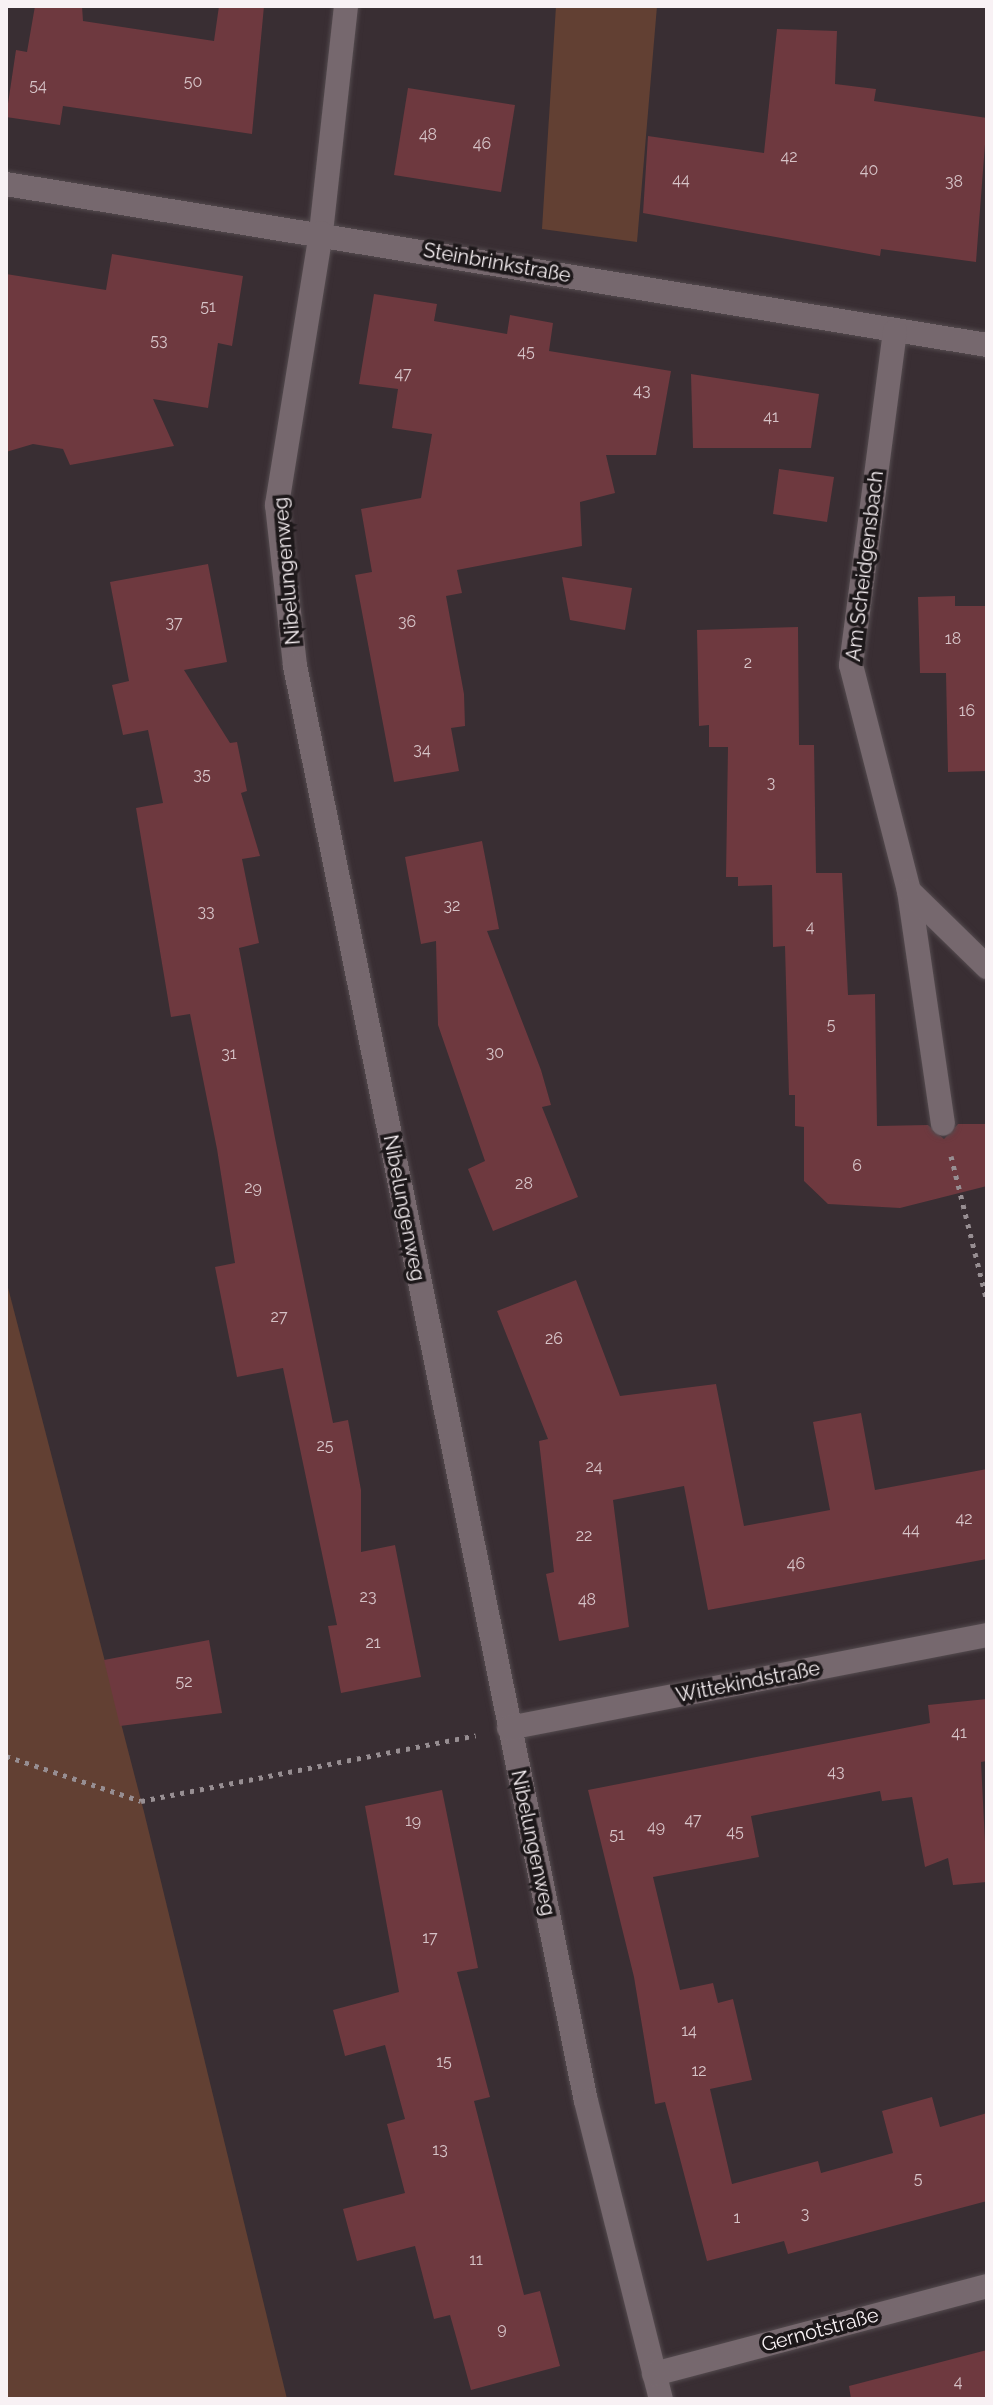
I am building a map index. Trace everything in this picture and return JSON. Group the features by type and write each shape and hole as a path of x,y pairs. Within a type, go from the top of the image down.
{"street":[{"name":"Nibelungenweg","path":"346,6 321,233 277,505 295,666 586,2101 661,2399"},
{"name":"Steinbrinkstraße","path":"6,184 321,233 987,345"},
{"name":"Am Scheidgensbach","path":"895,331 851,665 909,891 943,1124"},
{"path":"909,891 987,967"},
{"name":"Wittekindstraße","path":"509,1728 987,1635"},
{"name":"Gernotstraße","path":"654,2374 987,2286"}],"path":[{"path":"943,1124 987,1301"},
{"path":"6,1756 141,1801 509,1728"}],"shaded area":[{"path":"556,6 657,6 637,242 542,229"},
{"path":"6,1280 144,1812 287,2399 6,2399"}],"building":[{"path":"35,6 82,6 83,21 214,41 219,6 264,6 252,134 63,106 60,125 6,117 16,50 27,52"},
{"path":"777,29 837,31 835,84 876,89 874,101 987,118 976,262 881,249 880,256 643,213 648,136 764,153"},
{"path":"408,88 515,105 501,192 394,175"},
{"path":"112,254 243,276 232,346 218,343 208,408 153,399 174,446 70,465 63,449 33,444 6,452 6,274 106,290"},
{"path":"374,294 437,304 434,321 507,334 510,315 553,323 549,351 671,371 656,455 606,455 615,493 580,502 582,546 457,570 462,593 446,596 464,694 465,726 451,728 459,771 394,782 355,575 372,572 361,509 421,498 432,434 392,428 398,389 359,384"},
{"path":"691,374 819,394 811,448 693,448"},
{"path":"779,469 834,477 827,522 773,514"},
{"path":"208,564 227,662 184,670 230,743 237,742 247,791 241,793 260,856 242,859 259,943 239,948 275,1138 333,1423 348,1420 361,1490 361,1552 395,1545 421,1677 341,1693 328,1626 337,1625 283,1368 237,1377 215,1267 235,1263 217,1149 190,1014 171,1017 136,808 163,803 148,730 123,735 112,685 129,681 110,582"},
{"path":"562,577 632,588 625,630 570,620"},
{"path":"955,596 955,606 987,606 987,771 948,772 946,673 920,673 918,597"},
{"path":"798,627 799,745 814,745 816,873 842,873 848,995 875,994 877,1126 928,1125 944,1139 958,1124 987,1124 987,1186 900,1208 828,1204 804,1181 804,1127 795,1126 795,1095 789,1095 785,946 773,947 772,885 738,886 738,877 726,877 728,747 709,747 709,725 699,726 697,630"},
{"path":"482,841 499,929 487,931 541,1070 551,1105 542,1107 578,1197 493,1231 468,1169 485,1161 438,1025 436,941 421,944 405,857"},
{"path":"576,1280 620,1396 716,1384 744,1526 830,1510 813,1422 861,1413 875,1490 987,1469 987,1559 708,1610 684,1486 613,1500 629,1627 559,1641 546,1574 554,1572 539,1441 548,1439 497,1311"},
{"path":"209,1640 222,1713 120,1726 104,1660"},
{"path":"987,1699 987,1761 981,1762 987,1882 953,1885 948,1858 925,1867 912,1797 882,1801 880,1791 751,1816 759,1857 653,1877 680,1990 713,1983 718,2003 733,1999 752,2080 710,2089 732,2184 818,2161 821,2173 893,2153 882,2111 932,2097 940,2127 987,2113 987,2201 788,2254 784,2241 707,2261 665,2102 655,2104 634,1977 588,1790 930,1723 928,1705"},
{"path":"442,1790 478,1968 457,1972 490,2097 474,2101 524,2295 540,2291 560,2366 471,2390 450,2315 434,2319 415,2246 357,2261 343,2209 405,2193 387,2124 405,2119 385,2045 345,2056 333,2010 399,1992 365,1806"},
{"path":"987,2350 987,2399 851,2399 849,2386"}]}
